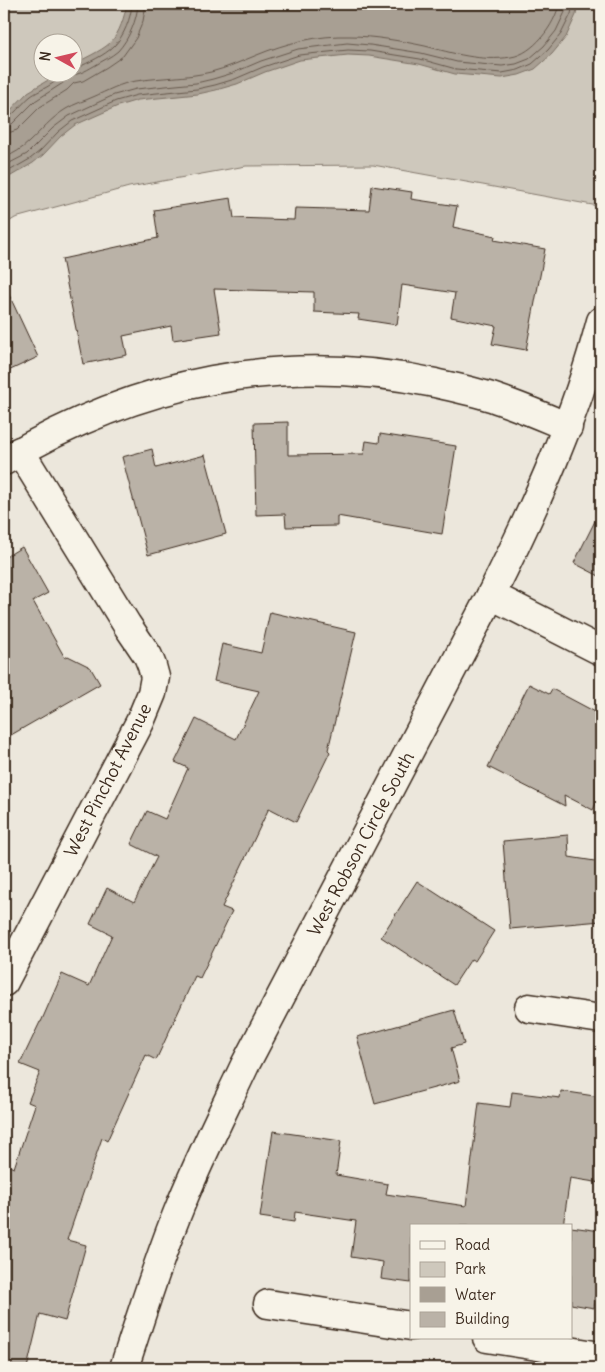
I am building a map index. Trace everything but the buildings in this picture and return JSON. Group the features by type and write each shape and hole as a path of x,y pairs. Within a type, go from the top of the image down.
{"street":[{"name":"West Robson Circle South","path":"124,1368 147,1296 177,1214 211,1137 245,1066 520,538 568,426 601,321"},
{"path":"12,456 66,428 109,409 150,395 193,383 237,375 282,371 326,370 365,372 417,380 458,388 497,399 568,426"},
{"name":"West Pinchot Avenue","path":"4,982 140,722 152,693 155,677 148,656 12,456"},
{"path":"491,596 601,651"},
{"path":"529,1008 601,1019"},
{"path":"268,1304 410,1326"},
{"path":"500,1340 601,1356"}],"green space":[{"path":"4,4 601,4 601,190 598,206 373,165 246,166 129,187 15,218 4,225"}],"water":[{"path":"127,4 578,4 576,15 566,37 552,54 535,69 519,75 502,78 455,74 419,64 369,56 348,55 300,60 216,90 198,94 138,100 118,106 75,125 33,163 4,178 4,117 28,92 45,82 82,82 82,60 110,43 119,30"}]}
